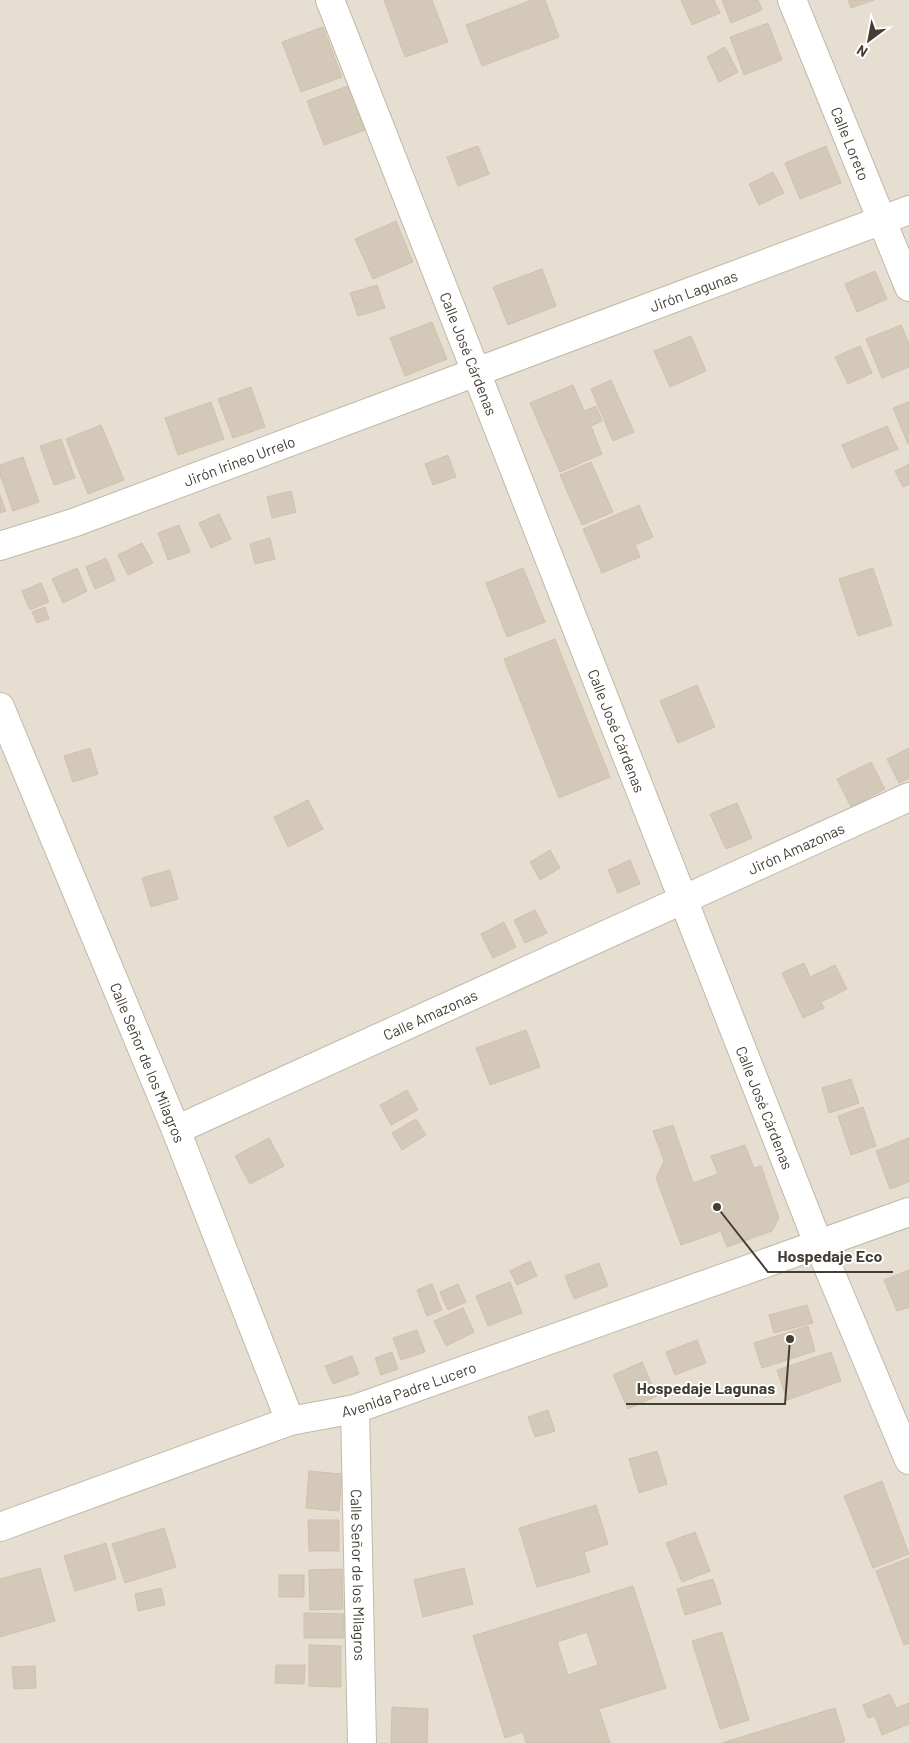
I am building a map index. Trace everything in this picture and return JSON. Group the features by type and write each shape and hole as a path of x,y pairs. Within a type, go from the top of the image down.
{"street":[{"name":"Calle José Cárdenas","path":"330,0 818,1243 909,1460"},
{"name":"Calle Loreto","path":"792,0 880,220 909,287"},
{"name":"Jirón Lagunas","path":"475,370 909,210"},
{"name":"Jirón Irineo Urrelo","path":"0,546 73,523 475,370"},
{"name":"Calle Señor de los Milagros","path":"0,707 176,1130 290,1421"},
{"name":"Jirón Amazonas","path":"683,899 909,797"},
{"name":"Calle Amazonas","path":"176,1130 683,899"},
{"name":"Avenida Padre Lucero","path":"0,1527 290,1421 355,1409 909,1212"},
{"name":"Calle Señor de los Milagros","path":"355,1409 362,1743"}],"shaded area":[{"path":"0,0 909,0 909,1743 0,1743"}],"building":[{"path":"384,0 432,0 448,42 405,57"},
{"path":"532,0 545,0 559,37 482,66 466,25"},
{"path":"681,0 714,0 720,13 692,25"},
{"path":"722,0 758,0 762,10 731,23"},
{"path":"848,0 874,0 851,8"},
{"path":"768,23 782,60 744,75 730,37"},
{"path":"323,27 342,77 301,92 282,42"},
{"path":"725,47 738,72 719,82 707,57"},
{"path":"348,86 365,130 324,145 307,101"},
{"path":"478,146 489,174 458,186 447,157"},
{"path":"826,146 841,183 800,199 785,163"},
{"path":"773,172 784,193 759,205 749,184"},
{"path":"396,221 413,262 373,279 355,239"},
{"path":"542,269 556,306 508,325 493,287"},
{"path":"875,271 887,299 857,312 845,284"},
{"path":"377,285 385,308 358,316 350,293"},
{"path":"432,322 447,359 405,376 390,338"},
{"path":"901,325 909,344 909,367 882,378 866,339"},
{"path":"691,336 706,371 670,387 654,351"},
{"path":"860,346 872,373 848,384 835,357"},
{"path":"611,380 634,432 613,441 591,389"},
{"path":"573,385 584,411 596,406 602,421 591,426 602,454 560,472 530,403"},
{"path":"251,387 265,427 233,438 218,399"},
{"path":"211,402 224,439 178,455 165,418"},
{"path":"909,402 909,443 908,444 893,408"},
{"path":"101,425 124,480 88,494 66,439"},
{"path":"887,426 898,449 852,468 842,445"},
{"path":"61,439 75,478 54,485 40,446"},
{"path":"448,455 456,477 433,485 425,464"},
{"path":"23,457 39,502 13,511 0,475 0,465"},
{"path":"591,462 613,512 582,525 560,475"},
{"path":"909,464 909,484 903,487 895,471"},
{"path":"291,491 296,512 272,518 267,497"},
{"path":"0,495 6,511 0,513"},
{"path":"639,505 653,537 635,545 640,557 602,573 583,529"},
{"path":"219,514 231,539 211,548 199,523"},
{"path":"179,525 190,552 168,560 158,533"},
{"path":"270,538 275,559 255,564 250,544"},
{"path":"142,543 153,563 128,575 118,555"},
{"path":"106,558 115,580 95,589 86,567"},
{"path":"77,568 87,591 63,603 52,579"},
{"path":"523,568 545,622 507,637 486,583"},
{"path":"873,568 892,625 858,636 839,579"},
{"path":"41,583 49,602 30,610 22,591"},
{"path":"45,607 49,619 37,623 32,612"},
{"path":"555,639 610,777 559,798 504,659"},
{"path":"697,685 715,727 678,743 660,701"},
{"path":"90,748 98,774 73,782 64,756"},
{"path":"909,748 909,778 899,783 887,759"},
{"path":"871,762 885,789 851,807 837,779"},
{"path":"308,800 323,829 288,847 274,817"},
{"path":"737,803 752,838 726,849 710,814"},
{"path":"550,850 560,868 540,880 530,862"},
{"path":"630,860 640,884 618,893 608,870"},
{"path":"170,870 178,899 151,907 142,878"},
{"path":"535,910 547,933 525,943 514,920"},
{"path":"504,922 516,947 493,958 481,934"},
{"path":"804,963 810,977 835,965 847,989 821,1002 824,1008 803,1018 782,973"},
{"path":"526,1030 540,1067 490,1085 476,1048"},
{"path":"851,1079 859,1103 829,1113 822,1088"},
{"path":"407,1090 418,1110 391,1125 380,1105"},
{"path":"863,1107 876,1146 851,1155 838,1116"},
{"path":"416,1119 426,1135 402,1150 392,1133"},
{"path":"673,1125 693,1183 718,1174 711,1156 745,1145 754,1168 761,1166 779,1218 772,1231 727,1247 721,1231 681,1245 656,1178 664,1161 653,1131"},
{"path":"269,1138 284,1166 250,1184 235,1156"},
{"path":"909,1138 909,1182 890,1189 876,1151"},
{"path":"530,1261 537,1276 517,1285 510,1271"},
{"path":"599,1263 608,1286 574,1299 565,1276"},
{"path":"909,1270 909,1307 897,1311 884,1280"},
{"path":"510,1282 522,1313 488,1326 476,1296"},
{"path":"432,1284 442,1310 427,1316 417,1290"},
{"path":"458,1284 466,1302 448,1310 440,1292"},
{"path":"807,1305 813,1323 774,1333 769,1315"},
{"path":"463,1308 474,1332 446,1346 434,1321"},
{"path":"808,1326 815,1351 762,1368 754,1343"},
{"path":"417,1330 425,1352 401,1360 393,1338"},
{"path":"697,1340 706,1363 675,1375 666,1352"},
{"path":"392,1352 398,1369 381,1375 375,1358"},
{"path":"831,1352 841,1381 787,1400 777,1370"},
{"path":"352,1356 359,1374 333,1384 325,1366"},
{"path":"642,1362 657,1396 628,1409 613,1375"},
{"path":"548,1410 555,1431 535,1437 528,1417"},
{"path":"657,1451 667,1484 639,1493 629,1459"},
{"path":"309,1471 342,1474 339,1511 306,1508"},
{"path":"882,1481 909,1554 873,1568 844,1496"},
{"path":"596,1505 608,1544 584,1552 590,1572 537,1587 519,1528"},
{"path":"308,1520 339,1520 339,1551 309,1551"},
{"path":"164,1528 176,1567 125,1583 112,1544"},
{"path":"695,1532 710,1571 682,1582 666,1543"},
{"path":"106,1543 116,1579 75,1591 64,1556"},
{"path":"909,1558 909,1643 904,1645 876,1571"},
{"path":"40,1568 55,1621 0,1637 0,1579"},
{"path":"464,1568 473,1604 423,1617 414,1580"},
{"path":"342,1569 343,1609 310,1610 309,1570"},
{"path":"279,1575 304,1575 304,1597 279,1597"},
{"path":"713,1579 721,1604 685,1615 677,1589"},
{"path":"633,1586 666,1688 599,1709 610,1743 526,1743 523,1732 505,1738 473,1636","holes":["587,1632 598,1665 568,1675 557,1642"]},
{"path":"161,1588 165,1605 138,1611 135,1594"},
{"path":"304,1613 344,1614 344,1638 304,1638"},
{"path":"722,1632 749,1720 720,1729 692,1641"},
{"path":"309,1645 341,1646 341,1687 309,1686"},
{"path":"276,1665 305,1665 304,1684 275,1683"},
{"path":"35,1666 36,1688 14,1689 12,1667"},
{"path":"890,1694 896,1708 909,1703 909,1724 882,1735 875,1716 868,1718 863,1705"},
{"path":"392,1707 428,1709 427,1743 391,1743"},
{"path":"835,1708 845,1741 841,1743 722,1743"}],"place":[{"name":"Hospedaje Eco","path":"717,1207"},
{"name":"Hospedaje Lagunas","path":"790,1339"}]}
